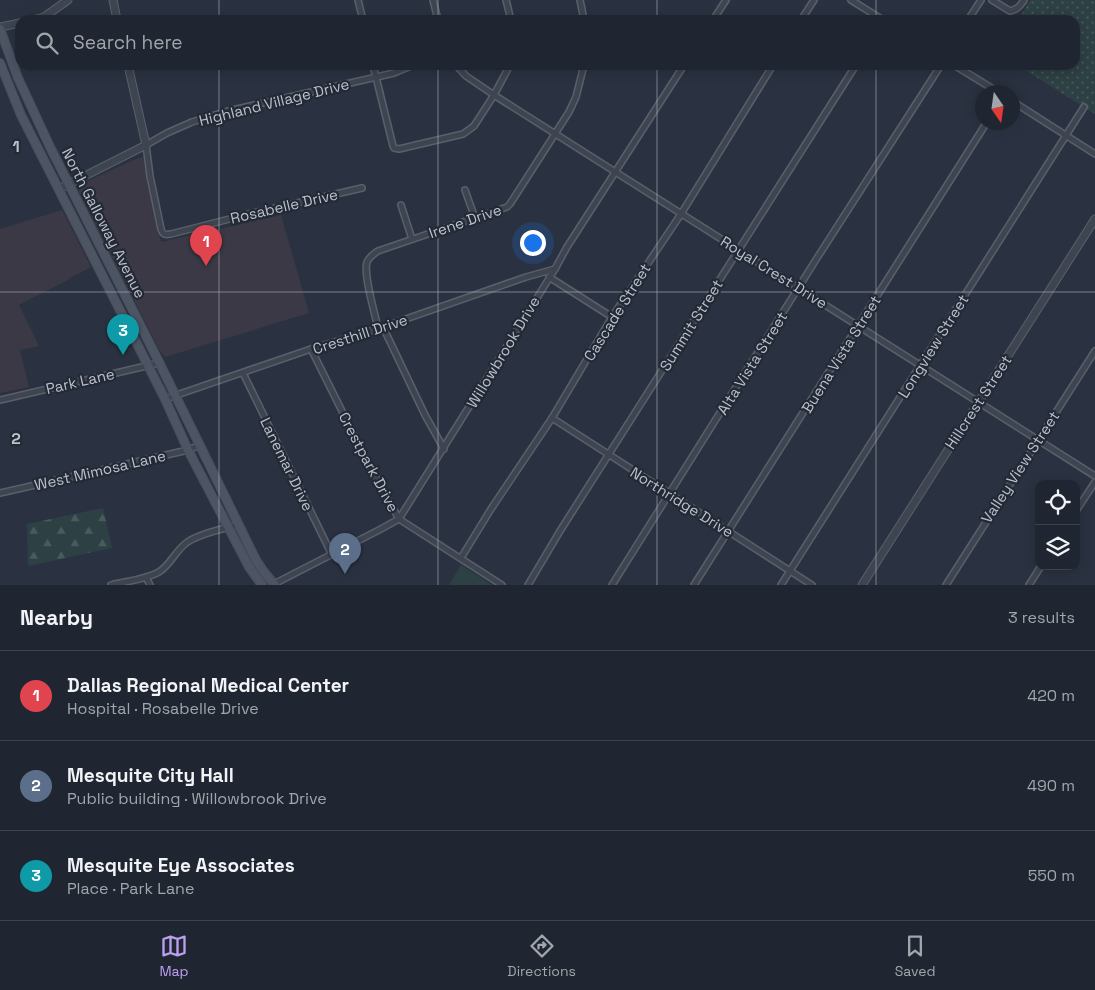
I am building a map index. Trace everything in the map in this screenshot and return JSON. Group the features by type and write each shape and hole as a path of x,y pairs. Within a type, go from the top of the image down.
{"main road":[{"name":"North Galloway Avenue","path":"0,28 15,70"},
{"name":"North Galloway Avenue","path":"0,63 15,102 30,133 165,399 188,450 228,528 262,585"},
{"name":"North Galloway Avenue","path":"15,70 52,150 160,363 256,560 273,585"},
{"path":"15,102 27,97"},
{"path":"30,133 39,132 45,144 52,150"},
{"path":"72,215 81,216 89,223"},
{"path":"135,339 145,335"}],"street":[{"path":"47,15 68,0"},
{"path":"113,0 116,15"},
{"path":"358,0 362,15"},
{"path":"433,0 437,15"},
{"path":"506,0 510,15"},
{"path":"580,0 583,15"},
{"path":"716,15 726,0"},
{"path":"804,15 814,0"},
{"path":"851,0 875,15"},
{"path":"971,15 981,0"},
{"path":"992,0 1010,11 1016,10 1024,0"},
{"path":"0,28 15,24"},
{"path":"129,70 146,145"},
{"path":"375,70 393,146 399,149 467,132 474,126 507,70"},
{"name":"Highland Village Drive","path":"59,189 192,122 401,70"},
{"name":"Royal Crest Drive","path":"461,70 466,76 494,95 1095,476"},
{"name":"Irene Drive","path":"381,327 371,301 366,269 367,261 378,251 507,207 576,97 583,70"},
{"name":"Willowbrook Drive","path":"273,585 399,519 444,449 567,247 681,70"},
{"name":"Cascade Street","path":"461,558 491,509 552,418 612,317 681,214 770,70"},
{"name":"Summit Street","path":"528,585 560,530 609,456 853,70"},
{"name":"Alta Vista Street","path":"612,585 938,70"},
{"path":"962,70 987,85"},
{"path":"1020,107 1095,154"},
{"name":"Longview Street","path":"781,585 1084,107"},
{"name":"Buena Vista Street","path":"694,585 982,130"},
{"name":"Rosabelle Drive","path":"146,145 159,220 162,233 165,235 362,188"},
{"path":"465,190 475,218"},
{"path":"400,205 412,239"},
{"name":"Hillcrest Street","path":"862,585 1095,219"},
{"name":"Cresthill Drive","path":"165,399 526,277 555,269"},
{"path":"549,277 612,317"},
{"path":"381,327 444,449"},
{"name":"Crestpark Drive","path":"311,349 399,519 502,585"},
{"name":"Valley View Street","path":"946,585 1095,351"},
{"name":"Park Lane","path":"0,400 160,363"},
{"name":"Lanemar Drive","path":"243,373 332,555"},
{"name":"Northridge Drive","path":"552,418 812,585"},
{"name":"West Mimosa Lane","path":"0,493 188,450 200,445"},
{"path":"1080,505 1095,482"},
{"path":"110,585 146,577 158,572 190,540 239,525"},
{"path":"1029,585 1038,570"},
{"path":"146,577 150,585"}],"shaded area":[{"path":"143,157 161,242 281,215 309,313 165,357 159,349 79,192 81,184"},
{"path":"62,210 91,267 19,305 39,346 20,350 29,387 0,393 0,229"}],"green space":[{"path":"1030,0 1095,0 1095,114 1025,70 1080,70 1080,15 1021,15"},
{"path":"103,508 112,548 28,566 27,524"},
{"path":"461,565 492,585 449,585"}],"place":[{"name":"Dallas Regional Medical Center","path":"206,266"},
{"name":"Mesquite Eye Associates","path":"123,355"},
{"name":"Mesquite City Hall","path":"345,574"}]}
